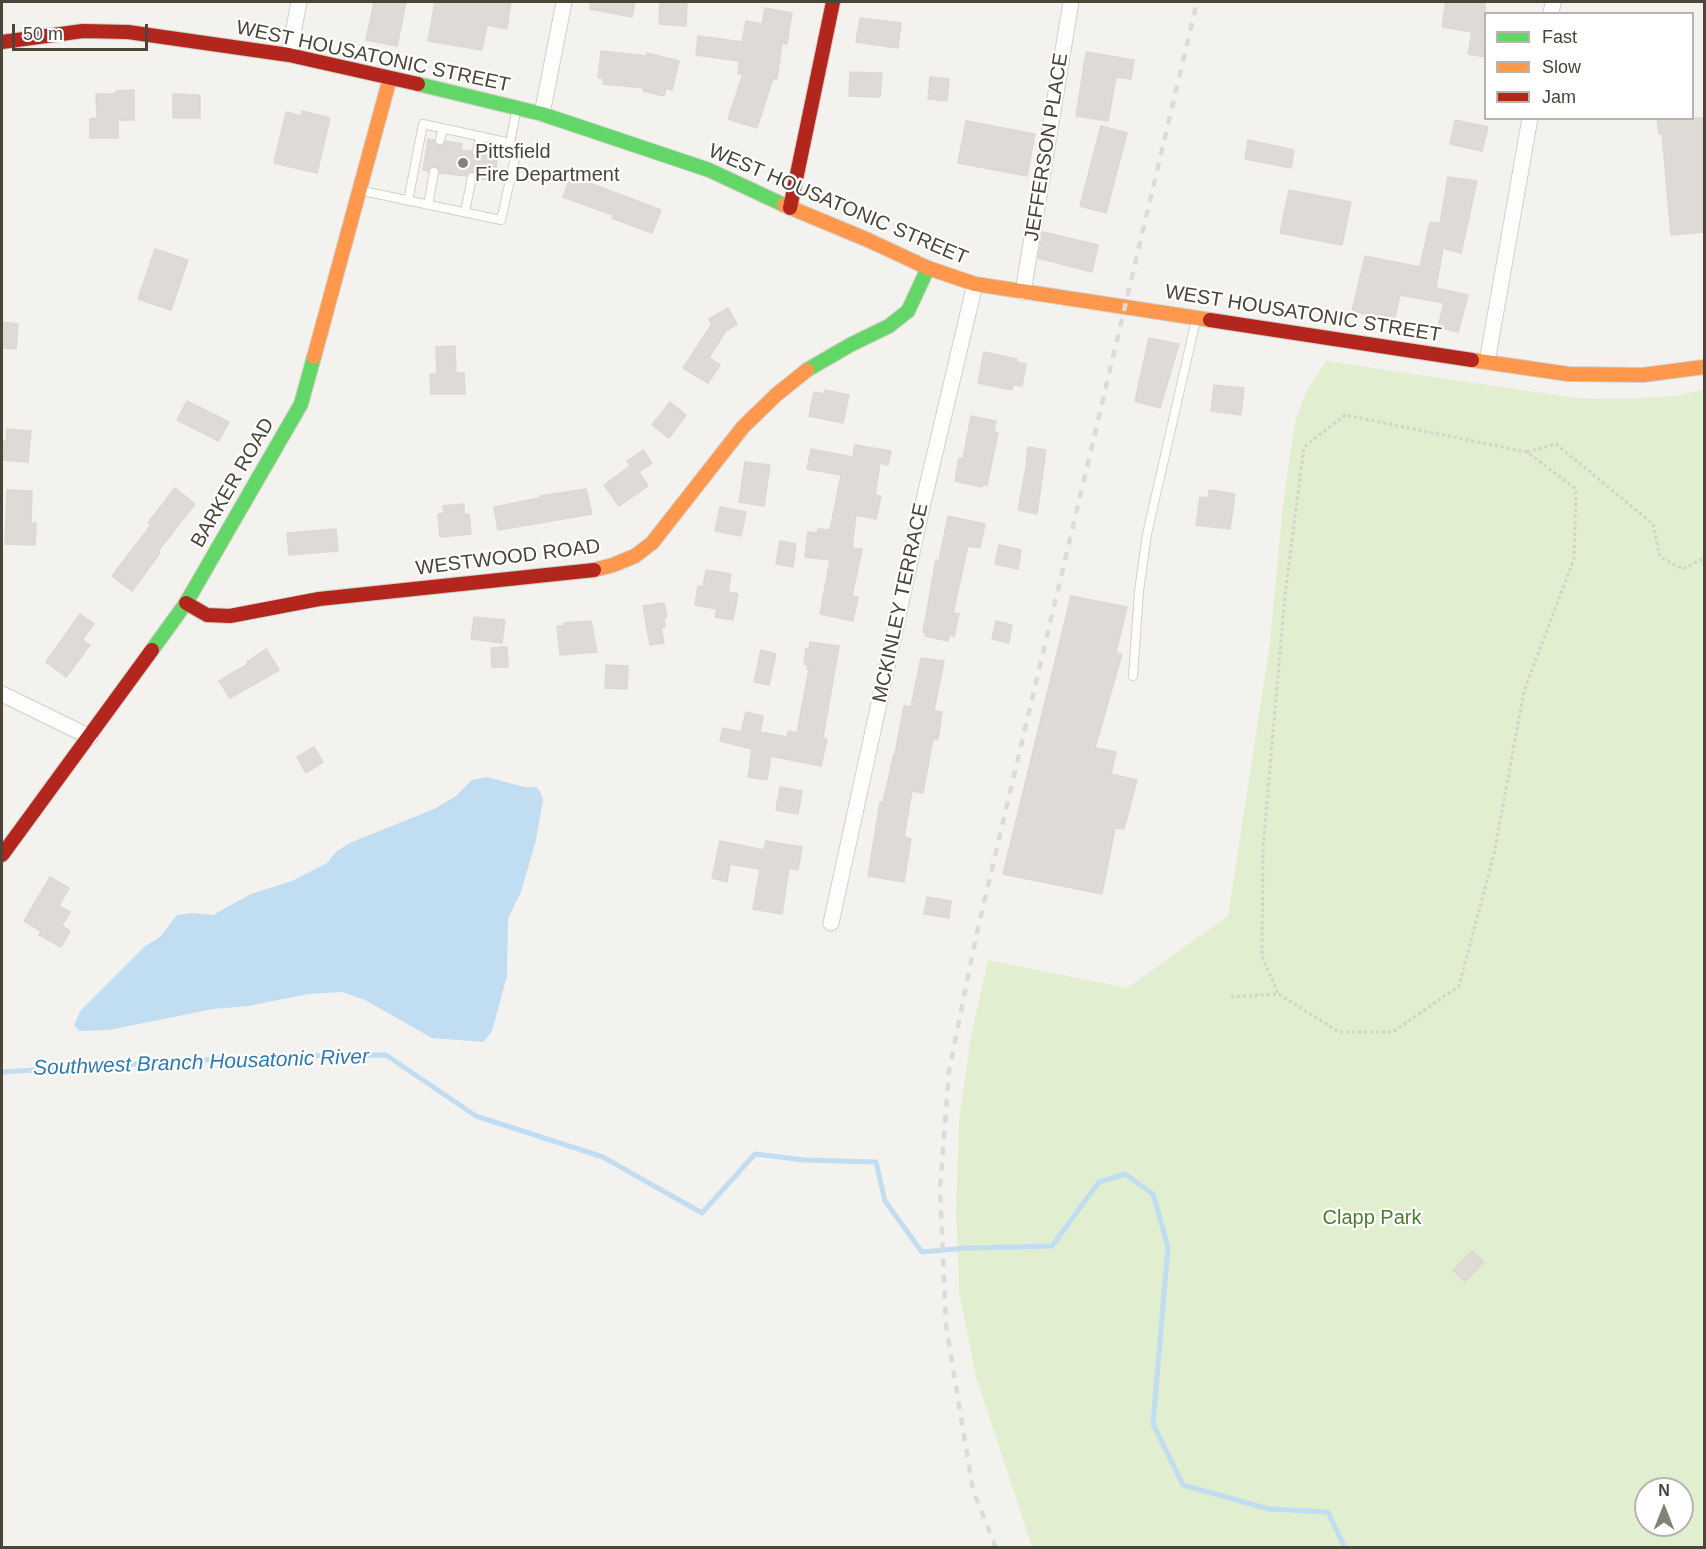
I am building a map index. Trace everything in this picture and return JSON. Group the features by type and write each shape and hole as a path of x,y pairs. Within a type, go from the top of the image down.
{"main road":[{"path":"790,208 833,2"},
{"name":"WEST HOUSATONIC STREET","path":"2,42 83,31 128,32 180,38 289,55 542,114 709,170 928,268 975,284 1568,374 1643,375 1704,367"},
{"name":"BARKER ROAD","path":"2,855 186,603 301,404 390,78"},
{"name":"WESTWOOD ROAD","path":"186,603 207,615 230,616 319,600 585,572 613,565 635,556 659,534 744,427 776,395 803,372 889,326 908,311 928,268"}],"street":[{"path":"289,55 299,2"},
{"path":"542,114 564,2"},
{"name":"JEFFERSON PLACE","path":"1023,292 1071,2"},
{"path":"1487,362 1530,120"},
{"name":"MCKINLEY TERRACE","path":"831,923 920,516 975,284"},
{"path":"2,694 90,737"}],"lane":[{"path":"360,191 501,220 515,158 510,143 517,108"},
{"path":"408,201 423,124 510,143"},
{"path":"441,141 443,128"},
{"path":"477,152 480,136"},
{"path":"428,205 434,172"},
{"path":"465,212 472,177"},
{"path":"1133,676 1139,591 1147,534 1197,318"}],"path":[{"path":"1345,415 1527,452 1576,489 1574,559 1524,691 1494,854 1459,986 1393,1032 1339,1032 1278,994 1262,956 1263,848 1285,595 1304,447 1345,415"},
{"path":"1527,452 1556,444 1653,524 1660,556 1683,569 1704,558"},
{"path":"1231,997 1278,994"}],"green space":[{"name":"Clapp Park","path":"1326,361 1576,398 1627,399 1674,396 1704,390 1704,1547 1032,1547 976,1377 959,1292 956,1209 959,1121 971,1036 988,960 1127,988 1228,916 1270,643 1283,504 1295,422 1306,392"}],"water":[{"path":"487,777 524,787 536,787 543,800 536,840 521,892 508,918 507,976 492,1031 484,1042 432,1038 365,1000 342,992 308,994 248,1006 213,1009 109,1030 79,1031 74,1025 81,1010 144,947 160,937 177,915 192,913 213,915 251,894 292,881 327,863 337,851 352,842 434,809 456,796 472,780"}],"building":[{"path":"374,2 406,2 397,46 366,40"},
{"path":"435,2 511,2 507,29 487,25 482,50 428,41"},
{"path":"591,2 635,2 632,17 590,9"},
{"path":"660,2 687,2 686,26 659,24"},
{"path":"1446,2 1485,2 1484,57 1468,54 1472,32 1442,27"},
{"path":"765,8 792,13 787,44 782,43 777,79 773,78 757,128 728,119 743,74 738,74 739,61 696,55 698,36 742,42 746,21 762,24"},
{"path":"860,18 901,23 898,48 856,42"},
{"path":"601,51 647,56 647,53 679,61 672,90 666,88 664,96 643,91 644,88 603,84 603,78 598,78"},
{"path":"1086,52 1134,60 1131,79 1116,77 1108,121 1076,116"},
{"path":"850,72 882,73 880,97 849,96"},
{"path":"930,77 949,79 947,101 928,99"},
{"path":"134,90 134,120 118,120 118,138 90,138 90,119 97,118 96,94 116,94 116,91"},
{"path":"173,94 200,95 200,118 173,118"},
{"path":"302,111 330,118 317,173 274,163 286,112 301,116"},
{"path":"1704,118 1704,232 1671,235 1662,134 1659,134 1657,120"},
{"path":"1455,120 1488,127 1482,151 1450,144"},
{"path":"966,121 1035,134 1027,176 958,163"},
{"path":"1101,126 1127,133 1106,213 1080,206"},
{"path":"428,139 434,140 439,146 444,145 446,141 462,144 461,150 471,151 475,158 480,157 483,153 498,155 494,181 478,178 473,171 466,176 440,173 434,166 428,171 423,170"},
{"path":"1248,140 1294,150 1291,168 1245,159"},
{"path":"571,176 661,210 652,233 612,218 613,215 563,197"},
{"path":"1448,177 1477,181 1461,253 1443,248 1436,288 1468,295 1458,332 1438,327 1444,303 1400,295 1394,321 1352,311 1365,256 1420,267 1430,222 1440,224"},
{"path":"1289,190 1351,202 1342,245 1280,233"},
{"path":"1043,232 1098,245 1092,272 1038,258"},
{"path":"155,249 188,260 171,310 138,299"},
{"path":"728,308 737,324 725,332 709,358 720,365 708,383 683,368 712,324 709,319"},
{"path":"2,322 18,324 16,349 2,348"},
{"path":"1149,338 1179,344 1160,408 1135,401"},
{"path":"455,346 456,373 464,373 465,394 431,394 430,374 437,374 436,347"},
{"path":"984,352 1017,359 1016,362 1026,364 1022,386 1013,385 1012,390 978,383"},
{"path":"1214,385 1244,388 1241,415 1211,411"},
{"path":"825,390 849,395 843,423 809,416 814,392 824,394"},
{"path":"187,401 229,422 219,441 177,420"},
{"path":"670,402 686,415 669,438 652,425"},
{"path":"971,416 996,421 994,432 998,433 987,485 982,487 955,481 959,458 963,459"},
{"path":"7,429 31,431 28,462 2,460 2,441 6,442"},
{"path":"855,445 891,451 888,465 880,463 875,495 881,496 876,519 856,515 852,548 862,549 852,596 858,597 853,621 820,614 830,560 805,557 808,532 817,533 818,529 830,530 841,475 807,469 811,449 853,457"},
{"path":"1028,447 1046,450 1037,514 1018,510"},
{"path":"643,450 652,463 639,472 648,486 619,506 604,485 630,466 627,461"},
{"path":"745,462 770,465 764,506 739,502"},
{"path":"175,488 195,504 158,551 160,553 132,591 112,576 151,525 148,523"},
{"path":"586,489 592,514 498,530 494,507 540,498 540,496"},
{"path":"7,490 32,491 31,523 36,523 35,545 5,544"},
{"path":"1209,490 1235,494 1230,529 1196,525 1200,497 1208,498"},
{"path":"464,504 464,515 469,514 471,534 440,537 438,514 444,513 443,506"},
{"path":"720,507 746,512 741,536 715,531"},
{"path":"948,516 985,524 980,548 968,546 953,613 959,614 954,636 949,635 948,641 925,636 926,633 923,632 936,560 939,561"},
{"path":"336,529 338,551 289,555 287,533"},
{"path":"780,541 796,544 793,567 776,564"},
{"path":"999,545 1021,550 1018,569 995,564"},
{"path":"706,570 731,574 728,592 738,594 733,620 715,617 717,609 695,605 698,586 703,587"},
{"path":"1071,596 1127,607 1116,653 1122,654 1095,748 1116,752 1111,774 1137,780 1124,829 1115,828 1102,894 1003,874"},
{"path":"664,603 667,617 664,617 665,627 661,627 664,643 650,645 643,606"},
{"path":"80,614 94,624 82,640 90,645 66,677 46,662"},
{"path":"474,617 505,620 502,643 471,639"},
{"path":"591,621 597,652 560,655 557,626 564,626 564,623"},
{"path":"996,621 1012,625 1009,643 992,639"},
{"path":"810,642 839,646 823,738 827,739 821,766 771,756 767,780 748,777 752,749 720,741 723,728 741,732 746,712 763,716 760,732 787,737 788,731 797,733 809,669 807,669 808,665 804,664 806,648 809,649"},
{"path":"507,647 508,667 492,667 491,648"},
{"path":"266,649 279,670 230,698 219,681 248,664 247,662"},
{"path":"761,650 776,654 769,685 754,682"},
{"path":"921,658 944,661 934,711 942,712 938,740 933,739 923,793 912,791 904,837 911,839 904,882 868,876 880,802 883,802 895,754 904,706 911,707"},
{"path":"606,665 628,666 627,689 605,688"},
{"path":"314,747 323,762 306,773 297,757"},
{"path":"780,787 802,791 798,814 776,810"},
{"path":"720,841 764,850 766,841 802,847 798,870 789,868 782,914 753,909 760,869 730,864 727,882 712,878"},
{"path":"50,877 69,888 59,906 70,912 62,926 70,931 61,947 39,935 41,931 24,921"},
{"path":"927,897 951,901 949,918 924,914"},
{"path":"1472,1251 1484,1262 1465,1282 1453,1270"}],"waterway":[{"name":"Southwest Branch Housatonic River","path":"2,1072 269,1056 386,1055 476,1116 603,1157 702,1213 755,1154 804,1160 876,1162 885,1201 922,1252 967,1248 1052,1246 1099,1182 1125,1174 1153,1194 1168,1247 1153,1424 1183,1485 1269,1509 1328,1512 1345,1548"}],"railway":[{"path":"996,1548 973,1490 946,1325 940,1189 949,1071 977,932 1197,2"}],"traffic: fast":[{"path":"418,84 542,114 709,170 784,205"},
{"path":"807,370 889,326 908,311 928,268"},
{"path":"152,650 186,603 301,404 314,357"}],"traffic: slow":[{"path":"314,357 390,78"},
{"path":"784,205 928,268 975,284 1210,320"},
{"path":"1472,360 1568,374 1643,375 1704,367"},
{"path":"594,570 635,556 652,543 743,427 776,395 807,370"}],"traffic: jam":[{"path":"790,208 833,2"},
{"path":"2,42 83,31 128,32 289,55 418,84"},
{"path":"1210,320 1472,360"},
{"path":"186,603 207,615 230,616 319,599 594,570"},
{"path":"2,855 152,650"}],"place":[{"name":"Pittsfield Fire Department","path":"463,163"}]}
